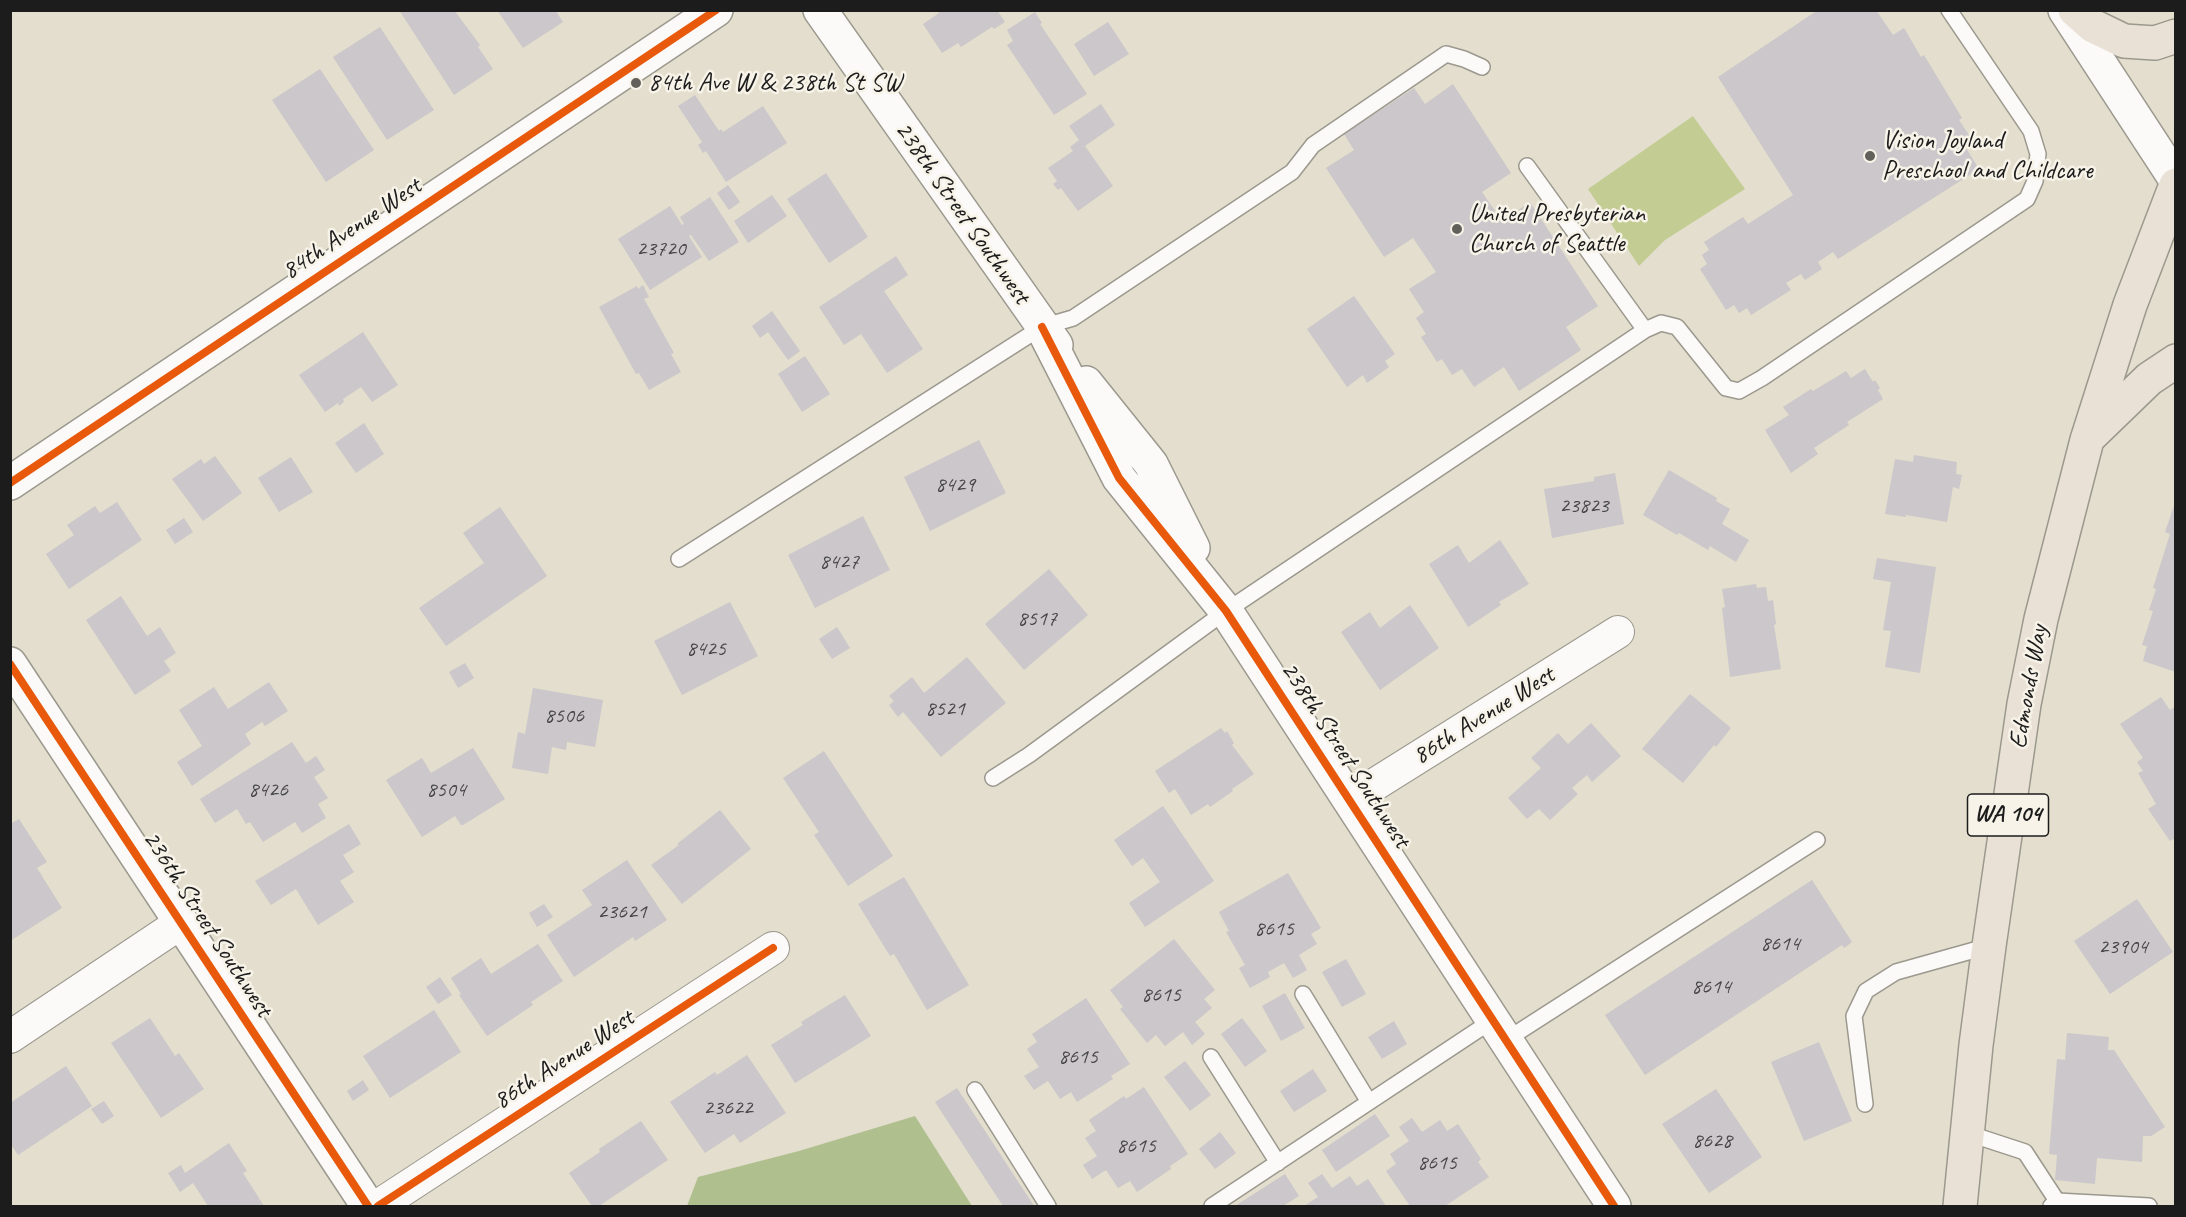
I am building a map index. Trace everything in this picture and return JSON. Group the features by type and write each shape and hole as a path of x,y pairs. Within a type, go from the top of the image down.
{"main road":[{"path":"2075,10 2093,26 2124,41 2155,43 2175,36"},
{"name":"Edmonds Way","path":"1960,1206 1976,1045 1989,946 2024,704 2041,619 2087,440 2130,305 2175,185"},
{"path":"2087,440 2149,379 2175,362"}],"street":[{"name":"84th Avenue West","path":"10,483 716,10"},
{"name":"238th Street Southwest","path":"820,10 1042,327 1119,478 1226,611 1614,1206"},
{"path":"2065,10 2175,180"},
{"name":"86th Avenue West","path":"1350,800 1617,632"},
{"name":"236th Street Southwest","path":"10,664 368,1206"},
{"path":"10,1037 182,922"},
{"name":"86th Avenue West","path":"378,1206 773,948"}],"lane":[{"path":"993,778 1029,755 1226,611 1645,330 1661,323 1677,327 1726,388 1739,391 1762,378 2027,199 2035,181 2038,154 2031,131 1949,10"},
{"path":"679,559 1042,327 1073,318 1124,285 1292,172 1313,145 1446,54 1482,67"},
{"path":"1527,166 1645,330"},
{"path":"1212,1206 1369,1102 1499,1030 1816,840"},
{"path":"1865,1104 1854,1016 1866,991 1896,972 1989,946"},
{"path":"1304,994 1369,1102"},
{"path":"1211,1057 1278,1163"},
{"path":"975,1090 1048,1206"},
{"path":"1967,1133 2025,1152 2054,1204 2149,1206"}],"green space":[{"path":"1693,116 1745,189 1665,240 1639,266 1588,189"},
{"path":"915,1116 972,1206 687,1206 698,1177 799,1151"}],"building":[{"path":"399,10 454,10 480,45 478,47 493,69 454,95"},
{"path":"497,10 555,10 563,22 523,48"},
{"path":"937,10 997,10 1005,22 994,29 992,27 961,47 958,43 942,53 923,24 939,13"},
{"name":"Vision Joyland Preschool and Childcare","path":"1818,10 1876,10 1893,35 1904,28 1921,57 1924,55 1962,118 1959,120 1971,138 1963,143 1979,169 1838,259 1833,252 1818,262 1822,269 1805,280 1801,274 1786,283 1791,290 1751,315 1747,308 1739,313 1734,305 1726,310 1700,269 1707,264 1702,255 1709,250 1704,242 1743,217 1748,224 1793,195 1718,77"},
{"path":"1035,12 1042,23 1040,24 1087,94 1054,115 1007,45 1013,41 1007,30"},
{"path":"1108,22 1129,54 1094,76 1074,44"},
{"path":"380,27 434,110 387,140 333,57"},
{"path":"320,69 374,150 326,182 272,100"},
{"name":"United Presbyterian Church of Seattle","path":"1453,84 1511,173 1482,192 1502,221 1530,202 1598,306 1566,327 1581,350 1519,391 1504,367 1474,387 1462,369 1452,375 1442,359 1437,362 1421,337 1426,334 1416,318 1424,312 1409,289 1436,272 1413,238 1384,257 1326,168 1354,150 1344,134 1414,88 1425,104"},
{"path":"695,95 719,131 721,129 723,132 763,106 787,143 726,182 706,151 703,153 698,145 702,142 678,106"},
{"path":"1101,104 1115,125 1085,146 1113,186 1078,211 1061,188 1058,190 1053,184 1057,181 1048,168 1073,151 1070,147 1079,140 1069,126"},
{"path":"826,173 868,237 829,263 787,199"},
{"path":"728,185 740,202 729,210 717,193"},
{"path":"772,195 787,216 748,243 734,221"},
{"path":"710,197 739,242 709,261 691,235 689,236 702,257 650,290 618,239 670,206 682,225 684,224 680,217"},
{"path":"896,256 908,275 884,291 923,349 887,373 861,334 844,345 819,307"},
{"path":"643,285 649,297 644,299 674,353 671,354 681,372 649,390 639,373 636,374 599,307"},
{"path":"1354,296 1395,354 1385,361 1389,367 1367,383 1363,375 1347,387 1307,329"},
{"path":"772,311 800,351 788,360 768,332 760,338 752,326"},
{"path":"363,332 398,385 372,402 361,387 343,399 344,402 339,406 338,403 325,412 299,375"},
{"path":"805,356 830,394 802,412 778,374"},
{"path":"1865,369 1880,388 1878,390 1883,399 1847,422 1849,425 1814,448 1818,454 1791,473 1765,430 1789,415 1783,407 1811,389 1813,391 1846,371 1851,378"},
{"path":"364,423 384,454 356,473 335,443"},
{"path":"979,440 1006,493 930,531 904,477"},
{"path":"1914,455 1957,462 1956,474 1962,475 1959,489 1953,487 1947,522 1885,514 1895,459 1913,462"},
{"path":"215,456 242,493 203,521 172,479 201,459 204,464"},
{"path":"291,457 313,492 279,512 258,478"},
{"path":"1669,470 1717,498 1716,501 1730,509 1722,524 1749,540 1736,562 1710,546 1708,550 1643,515"},
{"path":"1615,473 1624,524 1552,538 1544,489 1594,481 1594,477"},
{"path":"117,502 142,540 69,589 46,554 74,535 67,525 95,506 100,513"},
{"path":"2175,503 2176,672 2143,661 2147,646 2142,645 2153,611 2149,610 2156,589 2153,588 2170,534 2165,532"},
{"path":"500,507 547,576 446,646 419,608 484,563 463,533"},
{"path":"863,516 890,570 815,608 788,555"},
{"path":"184,518 193,532 175,544 166,530"},
{"path":"1500,540 1529,584 1499,602 1501,605 1468,627 1429,564 1458,545 1469,563"},
{"path":"1877,558 1936,567 1920,673 1885,667 1891,631 1883,630 1891,582 1873,579"},
{"path":"1049,569 1088,615 1024,670 985,624"},
{"path":"1756,584 1757,588 1766,587 1768,601 1773,600 1776,624 1774,625 1781,669 1730,677 1722,589"},
{"path":"121,596 147,636 160,627 176,653 164,661 171,671 135,695 86,620"},
{"path":"730,602 758,656 682,695 654,641"},
{"path":"1410,605 1439,648 1380,690 1341,632 1370,612 1380,628"},
{"path":"837,627 850,648 832,659 819,639"},
{"path":"967,657 1006,703 941,757 903,712 898,717 889,705 894,701 889,696 912,677 924,693"},
{"path":"465,663 474,678 458,688 449,672"},
{"path":"269,682 288,711 265,726 262,722 245,734 251,744 192,786 177,762 202,746 179,710 214,687 228,709"},
{"path":"533,688 603,700 595,747 567,742 566,750 552,747 548,774 512,768 518,732 525,734"},
{"path":"1690,694 1731,728 1683,783 1642,749"},
{"path":"2161,697 2170,710 2176,706 2176,843 2173,839 2170,841 2148,809 2156,804 2138,773 2143,771 2137,762 2143,758 2120,724"},
{"path":"1591,723 1621,756 1592,782 1587,775 1572,788 1578,794 1550,820 1539,809 1527,819 1508,798 1541,768 1531,758 1558,733 1568,744"},
{"path":"1221,728 1225,733 1227,731 1234,743 1232,745 1254,774 1210,807 1208,804 1191,815 1175,789 1169,793 1155,771"},
{"path":"292,742 306,763 316,756 325,770 314,777 328,798 318,804 326,818 302,833 295,822 263,842 250,822 246,824 237,809 215,823 200,799"},
{"path":"473,748 505,799 463,825 455,816 422,837 386,780 422,758 431,773"},
{"path":"824,751 893,856 848,886 814,835 819,832 783,778"},
{"path":"1163,806 1214,881 1145,927 1129,903 1160,882 1143,858 1132,866 1114,840"},
{"path":"720,810 751,849 682,904 651,865 679,845 677,844"},
{"path":"19,819 47,862 37,868 62,908 10,941 10,824"},
{"path":"349,824 361,844 343,855 354,872 340,881 354,902 318,925 296,889 271,905 255,881"},
{"path":"627,860 667,920 635,941 633,937 574,977 547,935 592,905 582,890"},
{"path":"1288,873 1321,928 1311,934 1317,944 1299,955 1307,970 1293,978 1284,963 1268,972 1270,977 1250,988 1239,968 1245,965 1226,932 1229,931 1219,912"},
{"path":"904,877 969,985 927,1010 894,954 890,956 858,904"},
{"path":"1812,880 1852,942 1844,948 1842,945 1645,1075 1605,1015"},
{"path":"2137,899 2173,952 2110,994 2074,941"},
{"path":"544,904 553,917 537,927 529,913"},
{"path":"1174,939 1215,990 1204,999 1212,1008 1195,1022 1205,1034 1192,1045 1183,1032 1165,1046 1156,1035 1147,1043 1120,1009 1123,1007 1110,990"},
{"path":"538,944 563,981 531,1002 533,1005 487,1036 459,995 461,994 451,978 481,958 491,974"},
{"path":"1346,959 1366,994 1342,1007 1322,972"},
{"path":"440,977 452,995 438,1004 426,987"},
{"path":"1285,993 1305,1028 1281,1041 1262,1006"},
{"path":"845,995 871,1036 795,1083 771,1045 803,1025 801,1022"},
{"path":"1086,998 1130,1064 1111,1076 1113,1079 1077,1102 1071,1092 1060,1099 1048,1081 1034,1090 1024,1076 1039,1067 1027,1049 1037,1042 1032,1034"},
{"path":"434,1010 461,1052 390,1098 363,1056"},
{"path":"150,1018 175,1056 179,1053 204,1089 161,1118 111,1043"},
{"path":"1242,1018 1267,1051 1245,1067 1221,1034"},
{"path":"1394,1021 1407,1044 1382,1059 1368,1037"},
{"path":"2067,1033 2109,1037 2108,1050 2114,1050 2165,1127 2151,1136 2143,1136 2142,1162 2097,1158 2095,1184 2055,1180 2057,1155 2049,1154 2057,1059 2065,1060"},
{"path":"1819,1042 1852,1121 1804,1141 1771,1062"},
{"path":"747,1055 786,1113 740,1143 734,1134 705,1153 670,1102 715,1072 717,1075"},
{"path":"1185,1061 1211,1095 1190,1111 1164,1077"},
{"path":"66,1066 92,1106 18,1155 10,1143 10,1103"},
{"path":"1313,1069 1327,1091 1294,1112 1280,1091"},
{"path":"363,1080 369,1090 353,1101 347,1091"},
{"path":"1144,1087 1188,1154 1170,1166 1171,1169 1137,1192 1130,1181 1118,1188 1106,1170 1092,1179 1083,1165 1097,1156 1085,1138 1096,1131 1089,1120 1124,1096 1126,1099"},
{"path":"957,1088 1034,1206 1003,1206 935,1102"},
{"path":"1716,1089 1762,1157 1709,1193 1662,1124"},
{"path":"104,1101 114,1116 102,1124 91,1109"},
{"path":"1375,1114 1390,1136 1336,1172 1322,1150"},
{"path":"1412,1118 1422,1132 1440,1120 1447,1131 1458,1124 1481,1159 1478,1162 1489,1177 1445,1206 1410,1206 1386,1171 1396,1164 1390,1154 1409,1141 1399,1127"},
{"path":"641,1121 668,1160 599,1206 592,1206 569,1173 600,1152 599,1149"},
{"path":"1220,1132 1236,1153 1215,1169 1199,1149"},
{"path":"229,1143 247,1171 243,1173 264,1206 208,1206 193,1183 180,1192 168,1173 181,1165 185,1173"},
{"path":"1285,1174 1299,1196 1283,1206 1235,1206"},
{"path":"1322,1174 1332,1188 1350,1176 1357,1186 1368,1179 1386,1206 1304,1206 1318,1197 1308,1183"}],"cycle path":[{"path":"10,483 716,10"},
{"path":"1042,327 1119,478 1226,611 1614,1206"},
{"path":"10,664 368,1206"},
{"path":"378,1206 773,948"}],"place":[{"name":"84th Ave W & 238th St SW","path":"636,83"},
{"name":"Vision Joyland Preschool and Childcare","path":"1870,156"},
{"name":"United Presbyterian Church of Seattle","path":"1457,229"}]}
